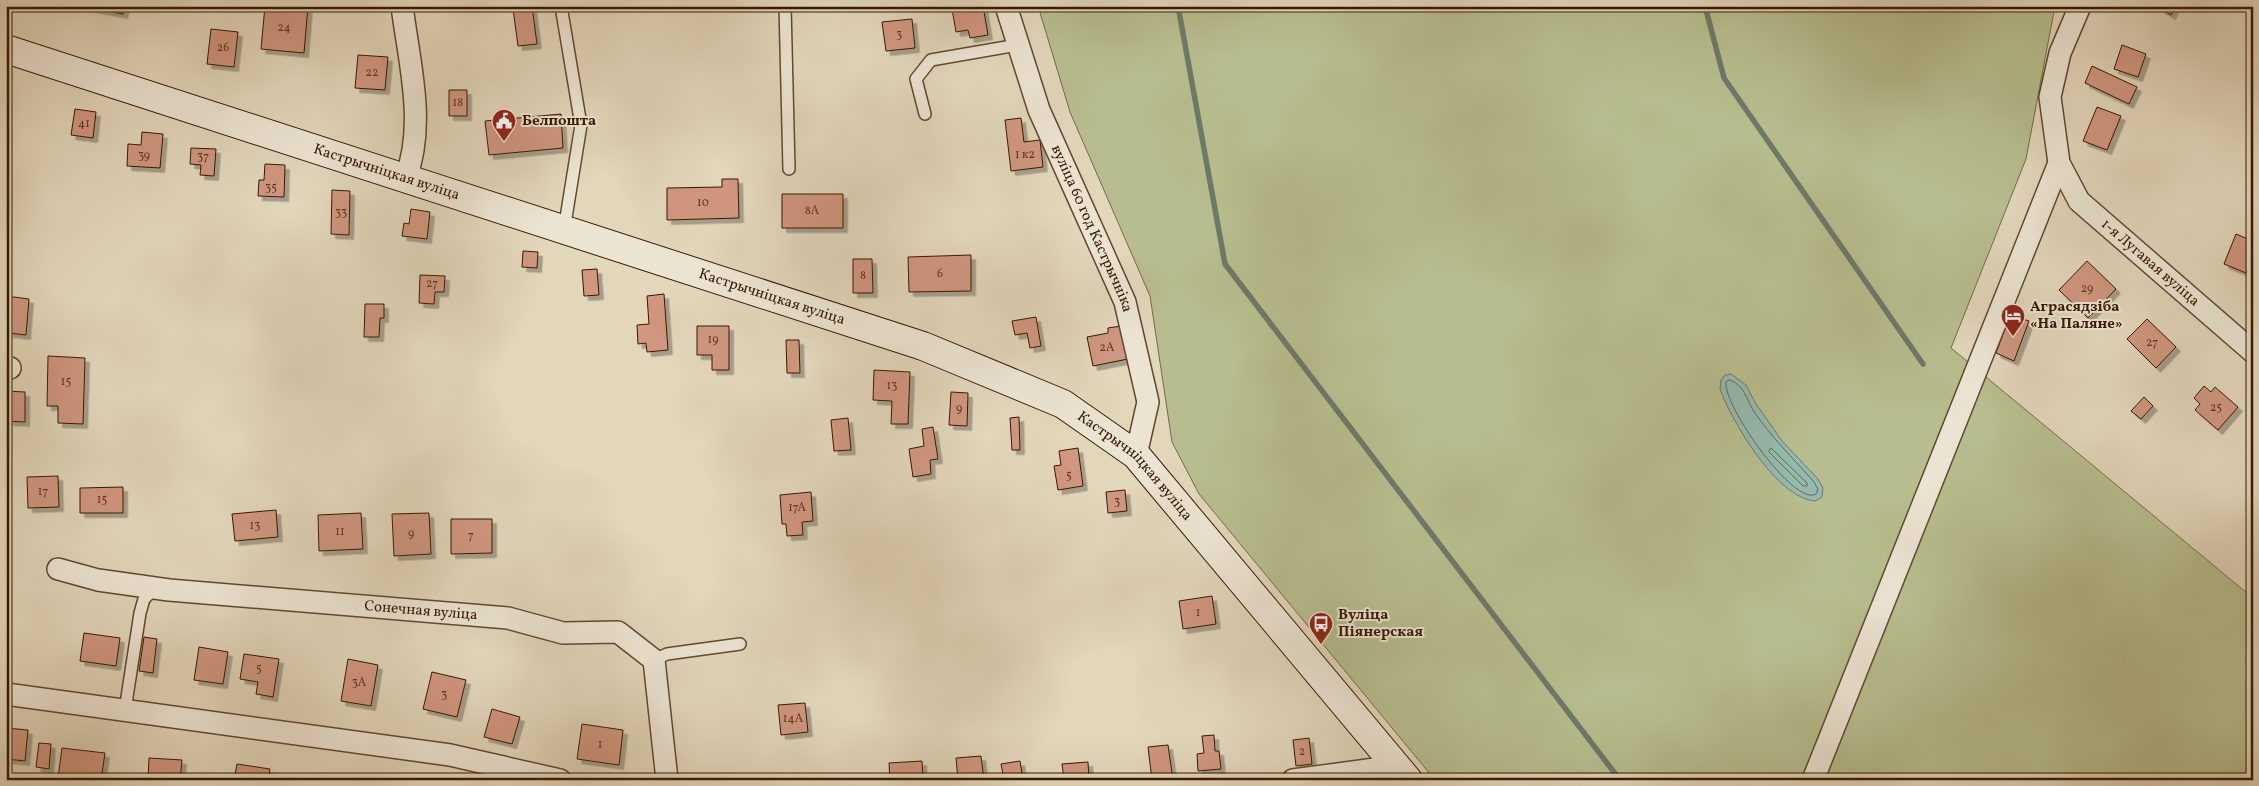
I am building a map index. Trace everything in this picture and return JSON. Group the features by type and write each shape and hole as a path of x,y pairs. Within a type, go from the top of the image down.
{"street":[{"path":"402,6 417,124 413,158 406,177"},
{"name":"вуліца 60 год Кастрычніка","path":"1006,6 1039,110 1125,302 1148,402 1136,455"},
{"path":"1813,780 2059,163 2050,97 2060,54 2080,6"},
{"name":"Кастрычніцкая вуліца","path":"6,49 924,346 1063,404 1136,455 1403,773"},
{"name":"1-я Лугавая вуліца","path":"2059,163 2079,202 2252,351"},
{"name":"Сонечная вуліца","path":"58,569 98,580 155,588 508,618 563,633 618,632 654,660"},
{"path":"654,660 667,780"},
{"path":"6,694 450,755 560,780"},
{"path":"1292,780 1403,773"}],"lane":[{"path":"561,6 581,125 564,230"},
{"path":"785,6 789,168"},
{"path":"925,114 916,79 931,60 1018,45"},
{"path":"126,710 140,613 144,599 155,588"},
{"path":"654,660 667,654 740,644"}],"green space":[{"path":"1038,6 2055,6 2026,159 1951,348 2253,598 2253,780 1435,780 1199,494 1172,442 1150,296 1070,112"}],"water":[{"path":"1731,374 1746,385 1756,404 1782,441 1818,479 1823,488 1822,497 1815,501 1800,497 1771,473 1758,456 1745,438 1720,389 1721,380 1725,375"}],"building":[{"path":"80,6 125,6 123,14"},
{"path":"265,6 308,6 304,53 261,49"},
{"path":"532,6 537,44 518,46 513,9"},
{"path":"967,6 983,6 988,35 970,38 968,30 956,32 952,9"},
{"path":"2156,6 2175,6 2171,15"},
{"path":"912,19 915,48 886,51 882,22"},
{"path":"211,29 238,32 234,67 207,64"},
{"path":"2122,45 2146,54 2138,77 2114,69"},
{"path":"358,55 388,57 385,90 355,88"},
{"path":"2092,66 2137,87 2129,104 2085,83"},
{"path":"449,90 467,90 467,116 449,116"},
{"path":"2097,107 2121,116 2107,150 2083,141"},
{"path":"75,109 96,112 93,138 71,135"},
{"path":"561,114 563,148 489,155 485,121"},
{"path":"1021,118 1024,142 1040,140 1043,167 1011,171 1005,120"},
{"path":"142,132 163,134 160,168 127,166 128,144 141,145"},
{"path":"191,148 216,149 214,176 200,175 201,165 190,164"},
{"path":"265,164 285,165 284,197 258,196 259,180 264,180"},
{"path":"722,179 738,179 739,218 667,220 667,188 722,187"},
{"path":"332,190 350,191 349,235 331,234"},
{"path":"782,194 843,194 843,228 782,228"},
{"path":"411,209 430,212 427,239 402,236 404,223 409,224"},
{"path":"2236,234 2253,241 2253,256 2246,273 2224,264"},
{"path":"523,251 538,252 537,268 522,267"},
{"path":"971,255 971,291 909,292 908,257"},
{"path":"853,259 872,259 873,293 853,293"},
{"path":"2087,261 2116,289 2088,318 2059,290"},
{"path":"597,269 599,295 584,296 582,270"},
{"path":"420,275 445,276 444,292 435,292 434,304 419,303"},
{"path":"664,294 668,350 647,352 646,343 638,344 637,325 649,324 647,296"},
{"path":"6,296 29,299 26,335 8,333 10,313 6,313"},
{"path":"365,304 384,304 384,318 380,318 379,337 364,337"},
{"name":"Аграсядзіба «На Паляне»","path":"2010,315 2029,321 2014,361 1996,353"},
{"path":"1036,317 1041,346 1030,348 1027,333 1015,335 1012,321"},
{"path":"2147,319 2176,347 2156,368 2127,339"},
{"path":"697,326 729,326 729,370 712,370 712,355 697,355"},
{"path":"1121,326 1128,359 1093,366 1087,337 1108,333 1108,328"},
{"path":"786,340 799,340 800,373 787,373"},
{"path":"48,356 85,358 83,424 58,423 58,406 47,406"},
{"path":"874,370 910,372 908,424 891,424 892,401 873,400"},
{"path":"2204,386 2211,392 2215,387 2238,407 2218,430 2195,410 2200,404 2194,398"},
{"path":"6,391 25,392 25,422 6,421"},
{"path":"951,392 968,393 967,426 949,425"},
{"path":"2144,397 2153,406 2141,419 2131,411"},
{"path":"1019,417 1020,450 1012,450 1010,418"},
{"path":"848,418 851,450 834,451 831,420"},
{"path":"933,427 938,459 930,460 931,474 913,477 909,449 924,446 922,429"},
{"path":"1078,448 1083,486 1058,490 1054,466 1061,465 1059,451"},
{"path":"58,476 59,507 28,508 27,477"},
{"path":"123,487 123,513 80,513 80,488"},
{"path":"1125,490 1127,511 1108,513 1106,492"},
{"path":"811,492 813,521 802,522 803,535 787,536 786,524 782,524 780,495"},
{"path":"276,510 278,537 235,541 232,514"},
{"path":"361,513 363,549 319,551 318,515"},
{"path":"429,513 431,554 394,556 392,514"},
{"path":"451,519 492,519 492,553 451,554"},
{"path":"1212,596 1216,624 1183,629 1179,601"},
{"path":"84,633 120,638 116,666 80,661"},
{"path":"144,637 157,639 153,673 139,671"},
{"path":"199,647 228,652 223,684 194,680"},
{"path":"244,654 279,659 273,697 256,694 258,682 240,679"},
{"path":"348,659 378,665 371,706 341,701"},
{"path":"432,672 466,680 457,717 423,709"},
{"path":"805,703 808,732 781,735 778,705"},
{"path":"492,709 520,717 512,744 484,737"},
{"path":"582,724 623,730 619,765 577,759"},
{"path":"6,728 28,730 25,761 6,759"},
{"path":"1214,735 1215,751 1219,751 1221,769 1198,771 1197,754 1204,753 1202,736"},
{"path":"1309,738 1312,764 1296,766 1293,740"},
{"path":"39,743 51,744 49,769 36,767"},
{"path":"1168,745 1173,780 1152,780 1148,747"},
{"path":"62,748 105,753 101,780 58,778"},
{"path":"981,756 984,780 958,780 956,758"},
{"path":"149,758 182,760 180,780 148,780"},
{"path":"922,761 923,780 890,780 889,763"},
{"path":"1020,761 1023,780 1004,780 1001,764"},
{"path":"1088,762 1089,780 1064,780 1062,764"},
{"path":"237,764 270,769 268,780 234,780"},
{"path":"318,774 352,776 351,780 317,780"},
{"path":"742,775 743,780 700,780 700,777"}],"waterway":[{"path":"1178,6 1225,264 1620,780"},
{"path":"1705,6 1724,78 1923,364"}],"place":[{"name":"Белпошта","path":"504,142"},
{"name":"Аграсядзіба «На Паляне»","path":"2013,337"},
{"name":"Вуліца Піянерская","path":"1321,645"}]}
